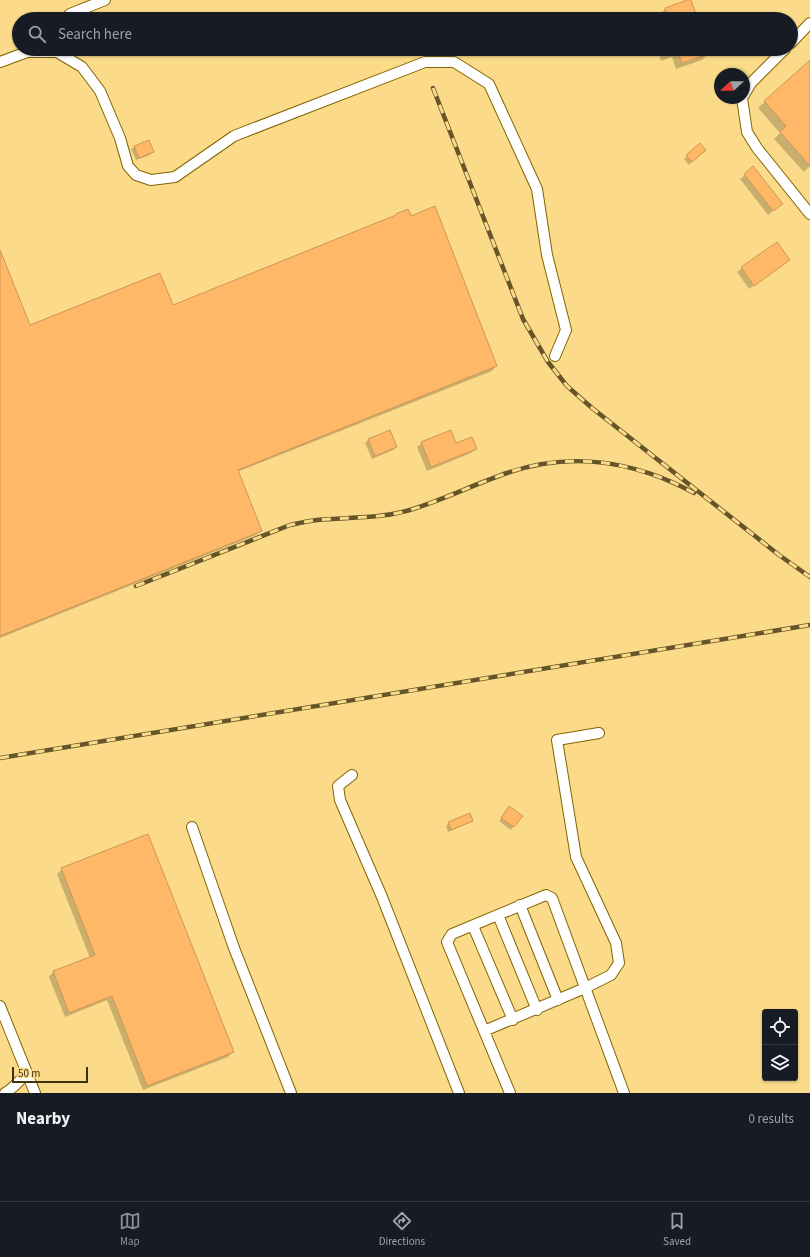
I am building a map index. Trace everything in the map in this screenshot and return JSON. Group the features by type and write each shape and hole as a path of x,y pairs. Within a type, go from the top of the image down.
{"street":[{"path":"75,12 105,0"},
{"path":"798,36 810,23"},
{"path":"0,62 16,56"},
{"path":"64,56 82,67 100,91 120,138 128,166 136,175 151,180 175,177 234,136 425,62 454,62 489,84 537,189 547,255 566,330 555,356"},
{"path":"750,85 778,56"},
{"path":"742,104 747,132 757,148 810,214"},
{"path":"484,1031 537,1010 611,975 619,963 616,943 576,858 557,740 599,733"},
{"path":"352,775 338,786 340,800 382,897 460,1093"},
{"path":"192,828 234,948 291,1093"},
{"path":"510,1093 448,942 452,934 546,895 552,898 624,1093"},
{"path":"520,905 558,1000"},
{"path":"498,915 537,1010"},
{"path":"473,926 513,1020"},
{"path":"0,1006 35,1093"},
{"path":"5,1093 11,1090 20,1079 27,1074"}],"building":[{"path":"691,0 695,12 666,12 665,8"},
{"path":"680,56 702,56 682,63"},
{"path":"810,60 810,166 780,132 786,126 764,101"},
{"path":"149,140 154,152 139,158 134,146"},
{"path":"700,143 706,150 692,162 686,155"},
{"path":"753,166 783,204 773,211 744,174"},
{"path":"435,206 497,366 238,470 262,531 0,636 0,250 30,325 160,273 173,305 408,209 411,216"},
{"path":"777,242 790,260 754,286 741,267"},
{"path":"390,430 397,447 375,456 368,439"},
{"path":"451,430 456,443 472,437 477,449 431,467 421,442"},
{"path":"509,806 523,816 514,827 501,818"},
{"path":"470,813 473,821 451,830 448,822"},
{"path":"148,834 234,1052 147,1086 112,996 69,1013 53,971 95,955 61,868"}],"railway":[{"path":"433,88 523,319 548,362 567,386 592,408 779,555 810,577"},
{"path":"136,586 290,525 307,521 389,515 437,501 507,473 531,466 555,462 579,461 602,463 649,473 694,493"},
{"path":"0,758 810,625"}]}
